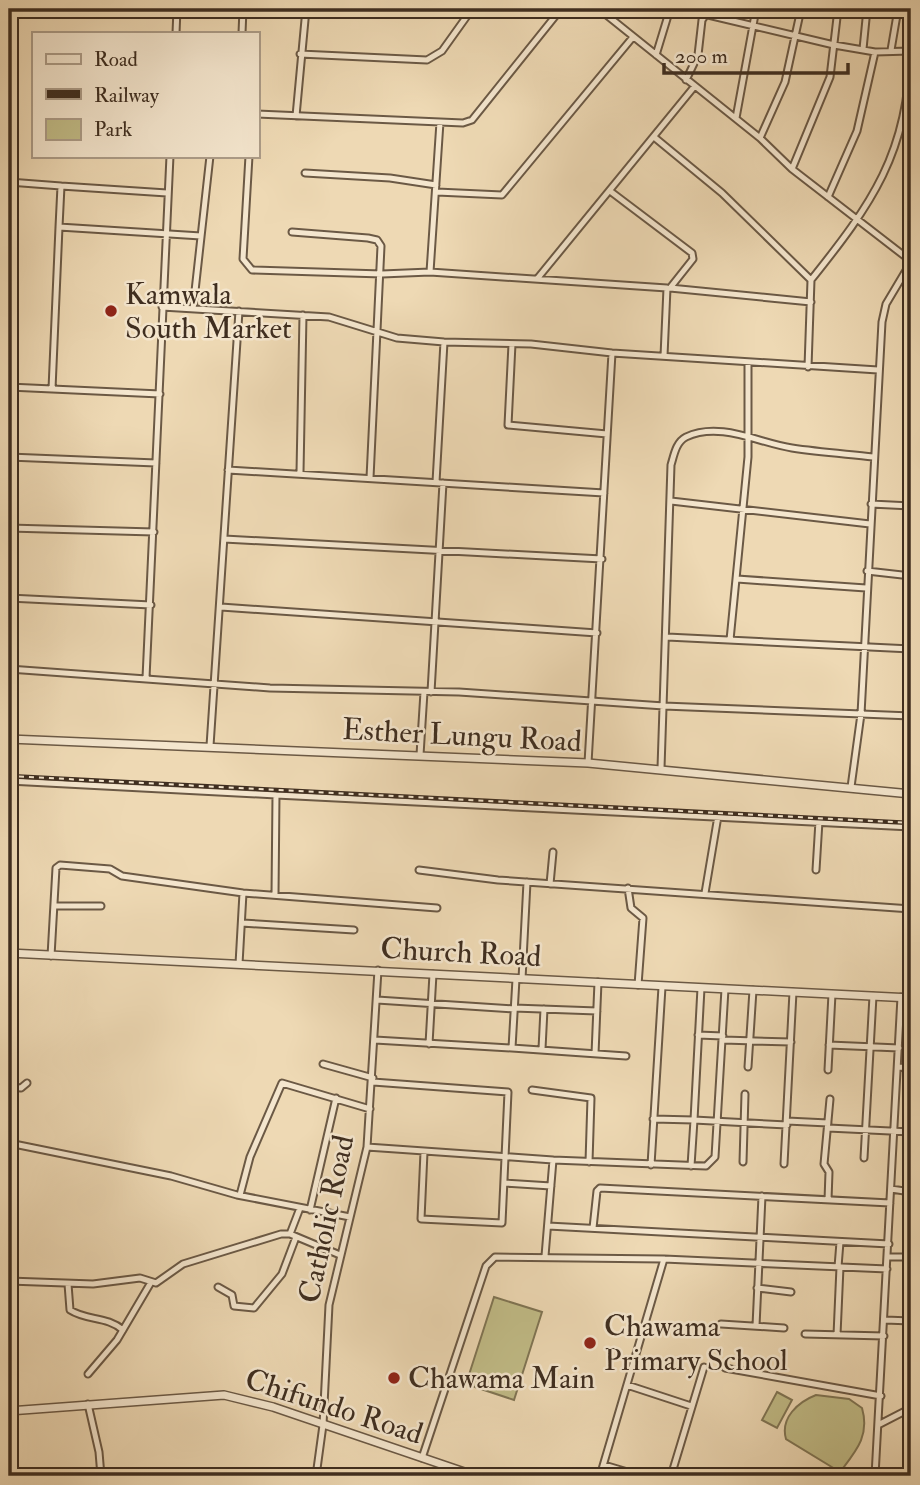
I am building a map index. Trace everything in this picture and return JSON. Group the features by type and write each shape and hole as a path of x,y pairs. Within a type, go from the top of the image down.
{"street":[{"path":"176,32 177,9"},
{"path":"242,32 243,9"},
{"path":"296,116 306,9"},
{"path":"300,54 427,60 442,51 472,9"},
{"path":"259,114 463,123 472,120 561,9"},
{"path":"599,9 736,118 792,169 911,261 886,304 878,370 861,714 851,788"},
{"path":"656,55 670,9"},
{"path":"736,118 755,9"},
{"path":"760,138 785,82 801,9"},
{"path":"792,169 825,95 838,9"},
{"path":"863,49 867,9"},
{"path":"891,50 898,9"},
{"path":"686,80 698,55 702,19 709,12 753,27 834,45 875,52 911,51 904,116 883,179 859,220 811,280 808,367"},
{"path":"305,173 390,178 437,188 502,195 633,37"},
{"path":"828,197 858,131 875,52"},
{"path":"537,279 694,87"},
{"path":"430,272 440,122"},
{"path":"654,137 722,194 811,280"},
{"path":"146,678 170,158"},
{"path":"193,309 210,158"},
{"path":"249,158 243,248 245,264 261,271 382,274 430,272 669,288 811,302"},
{"path":"9,182 167,193"},
{"path":"52,389 61,186"},
{"path":"610,191 692,253 692,259 669,288 664,356"},
{"path":"60,227 201,236"},
{"path":"292,232 377,240 381,246 382,274 376,332 370,478"},
{"path":"905,255 911,236"},
{"path":"162,307 329,317 376,332 444,342 512,344 748,363 878,370"},
{"path":"210,746 213,682 222,607 239,311"},
{"path":"300,472 303,315"},
{"path":"436,482 444,342"},
{"path":"512,344 508,425 607,434"},
{"path":"588,763 612,353"},
{"path":"730,640 748,435 748,363"},
{"path":"9,387 160,394"},
{"path":"661,768 671,465 682,440 703,433 748,435 773,445 873,457"},
{"path":"9,457 156,463"},
{"path":"228,470 300,472 604,492"},
{"path":"420,755 436,622 443,483"},
{"path":"671,501 870,524"},
{"path":"871,504 911,506"},
{"path":"9,528 154,532"},
{"path":"224,539 601,559"},
{"path":"867,571 911,576"},
{"path":"737,579 866,588"},
{"path":"9,598 151,605"},
{"path":"222,607 597,633"},
{"path":"667,637 911,649"},
{"path":"9,669 270,688 428,692 664,706 911,716"},
{"name":"Esther Lungu Road","path":"9,739 588,763 911,794"},
{"path":"9,781 911,827"},
{"path":"275,895 276,794"},
{"path":"705,893 718,816"},
{"path":"816,870 819,821"},
{"path":"419,870 550,884 910,909 911,844"},
{"path":"550,884 553,852"},
{"path":"51,956 56,868 60,865 110,869 122,876 243,893 437,908"},
{"path":"512,1048 527,882"},
{"path":"628,888 631,908 643,918 638,985"},
{"path":"239,964 243,893"},
{"path":"54,906 101,906"},
{"path":"242,923 354,929"},
{"name":"Church Road","path":"9,953 911,998"},
{"name":"Catholic Road","path":"316,1476 323,1424 326,1334 340,1255 367,1147 378,970"},
{"path":"429,1044 433,974"},
{"path":"595,1054 598,982"},
{"path":"651,1165 662,987"},
{"path":"691,1166 701,988"},
{"path":"367,1147 651,1165 691,1166 712,1163 719,1121 725,989"},
{"path":"748,1067 753,990"},
{"path":"784,1164 793,992"},
{"path":"828,1070 832,994"},
{"path":"864,1158 873,996"},
{"path":"875,1476 901,998"},
{"path":"377,1000 597,1011"},
{"path":"542,1049 544,1009"},
{"path":"698,1035 791,1042"},
{"path":"375,1040 626,1056"},
{"path":"829,1045 899,1048"},
{"path":"323,1064 373,1080 505,1090 509,1096 500,1223 421,1219 424,1152"},
{"path":"898,1067 911,1068"},
{"path":"9,1087 21,1087 27,1083"},
{"path":"240,1195 250,1157 280,1085 287,1083 370,1109"},
{"path":"532,1090 590,1098 589,1162"},
{"path":"743,1162 745,1094"},
{"path":"310,1210 336,1098"},
{"path":"828,1200 829,1172 824,1164 830,1099"},
{"path":"653,1119 828,1125 911,1132"},
{"path":"9,1143 351,1217"},
{"path":"545,1256 553,1160"},
{"path":"505,1182 551,1186"},
{"path":"593,1228 597,1191 600,1188 890,1203"},
{"path":"891,1189 911,1192"},
{"path":"756,1326 762,1196"},
{"path":"218,1287 232,1295 234,1306 254,1308 282,1274 300,1208"},
{"path":"548,1226 889,1244"},
{"path":"88,1374 122,1330 150,1284 162,1281 191,1261 265,1238 293,1236 340,1255"},
{"path":"837,1335 840,1242"},
{"path":"422,1458 486,1266 501,1256 664,1259 887,1269"},
{"path":"888,1258 911,1257"},
{"path":"600,1476 664,1259"},
{"path":"9,1281 68,1284 140,1278 150,1284"},
{"path":"68,1284 70,1310 82,1317 111,1320 122,1330"},
{"path":"757,1288 791,1292"},
{"path":"885,1320 911,1321"},
{"path":"721,1325 784,1328"},
{"path":"805,1334 884,1336"},
{"path":"671,1476 705,1367"},
{"path":"726,1368 881,1396"},
{"path":"627,1385 691,1406"},
{"name":"Chifundo Road","path":"9,1411 88,1403 224,1395 252,1400 476,1476"},
{"path":"88,1403 97,1439 101,1476"},
{"path":"878,1426 911,1408"},
{"path":"604,1465 641,1476"}],"green space":[{"path":"494,1297 542,1312 514,1400 466,1384"},
{"path":"777,1392 792,1400 777,1428 762,1420"},
{"path":"816,1395 849,1399 862,1408 863,1435 840,1472 786,1439 786,1424 792,1412"}],"railway":[{"path":"9,776 911,823"}],"place":[{"name":"Kamwala South Market","path":"111,311"},
{"name":"Chawama Primary School","path":"590,1343"},
{"name":"Chawama Main","path":"394,1378"}]}
